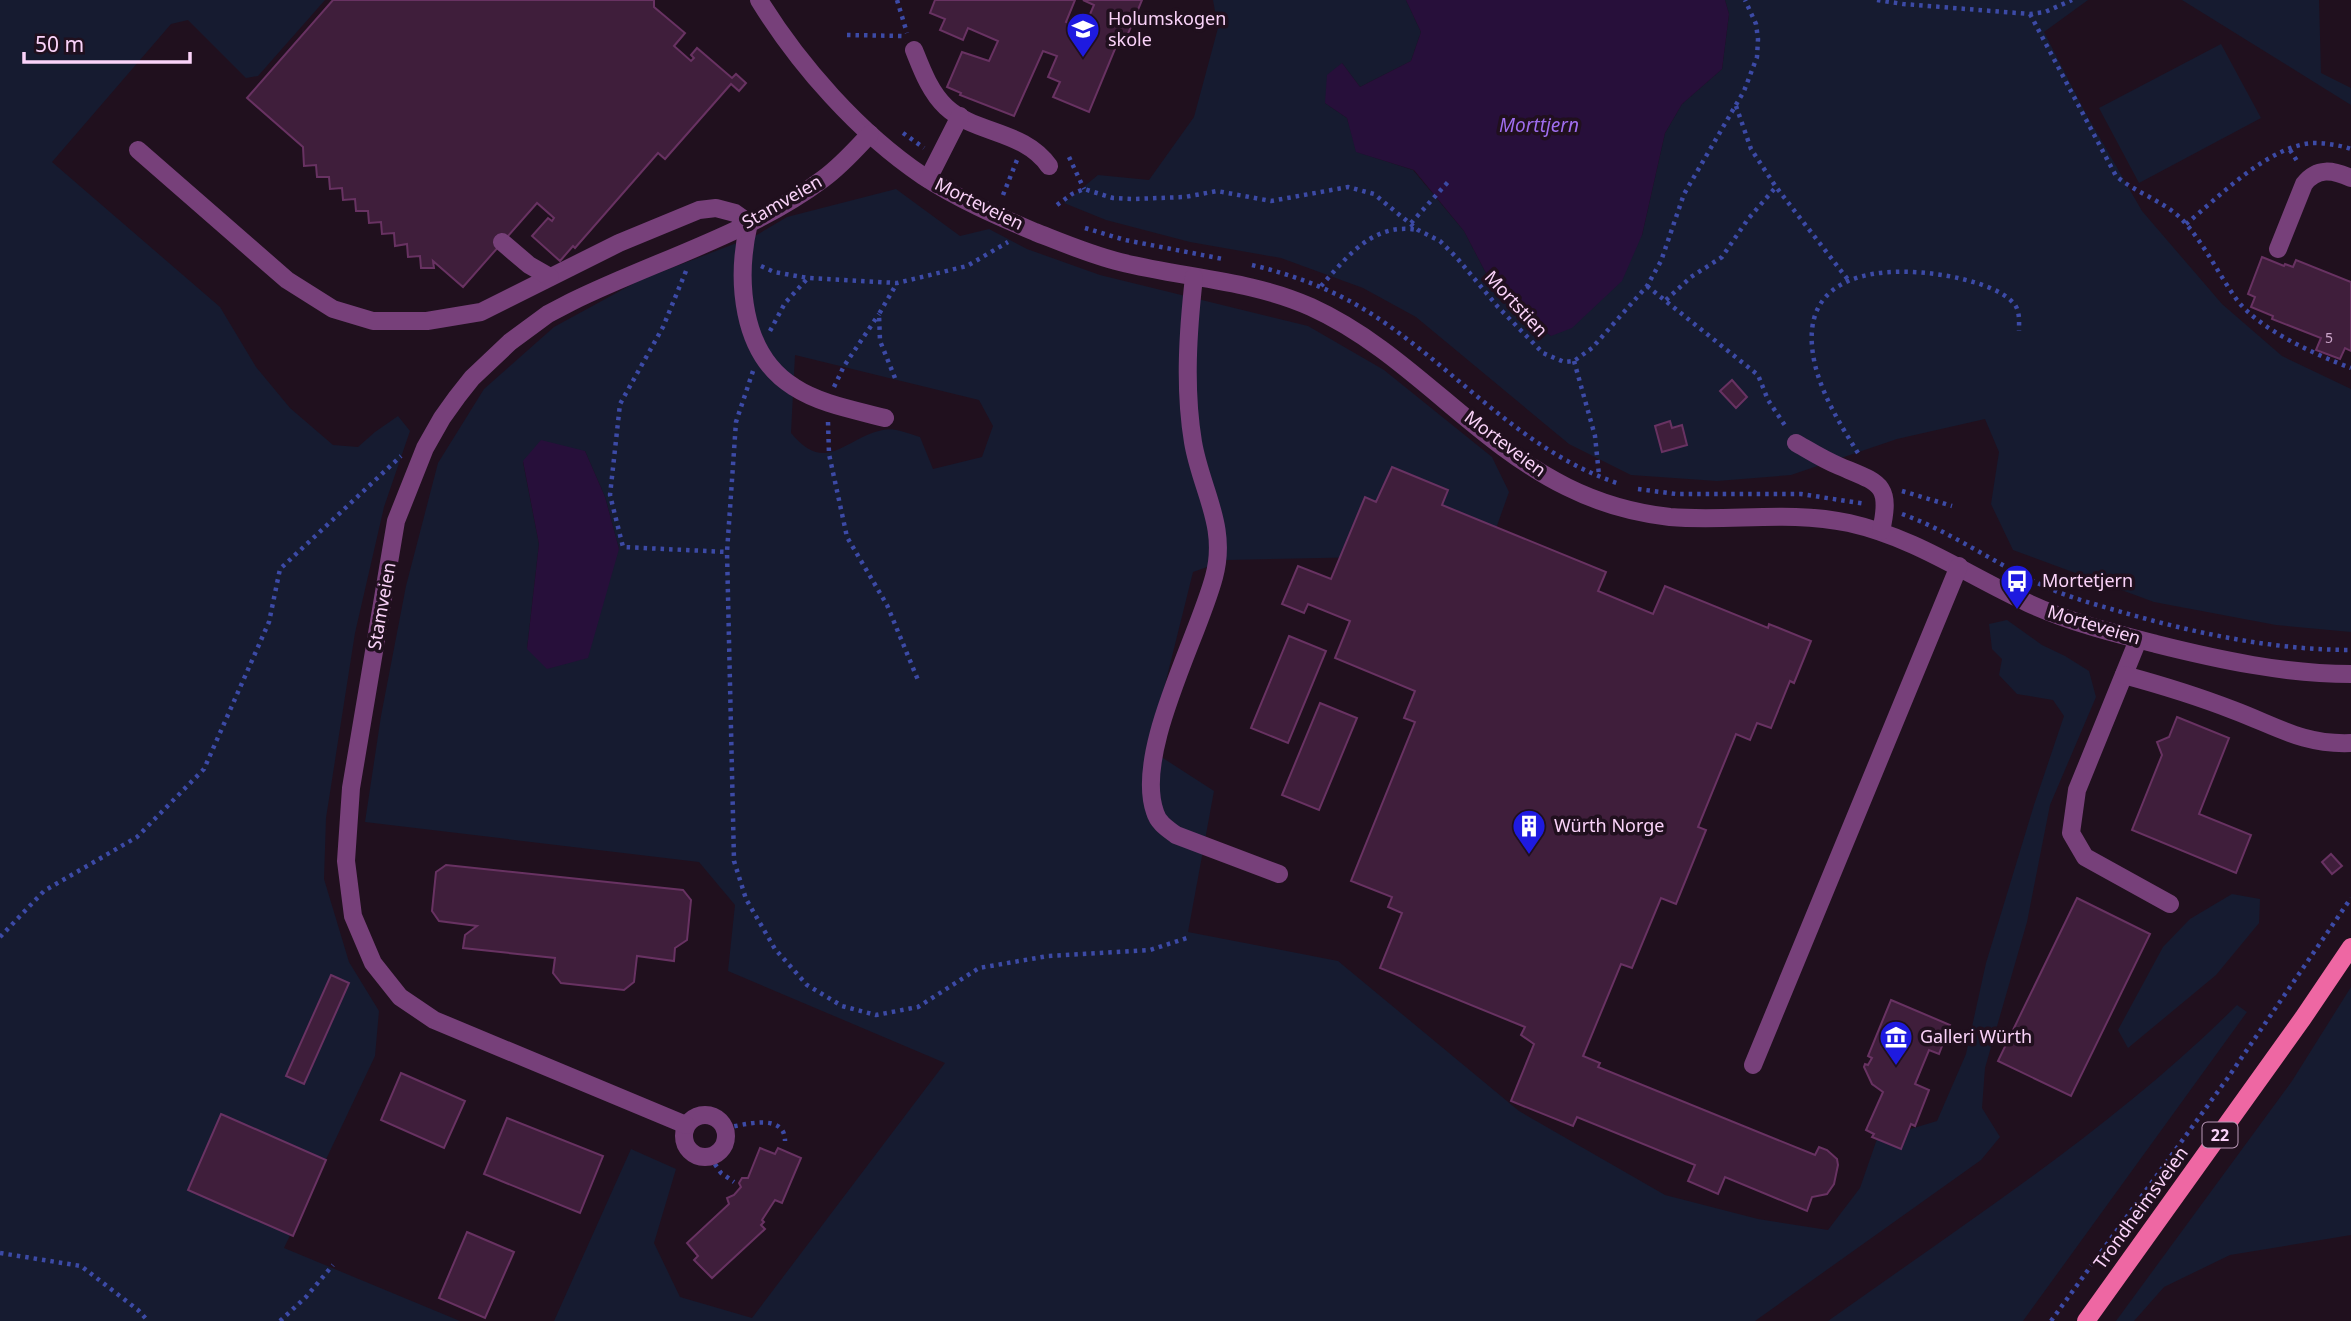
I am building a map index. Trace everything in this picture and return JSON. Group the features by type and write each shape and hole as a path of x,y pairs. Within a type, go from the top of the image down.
{"main road":[{"name":"Trondheimsveien","path":"2086,1321 2351,947"}],"street":[{"name":"Morteveien","path":"759,0 812,72 870,134 928,179 981,208 1068,245 1118,262 1274,293 1336,319 1381,348 1530,465 1592,498 1628,509 1672,517 1798,516 1849,523 1917,544 2034,606 2076,622 2192,653 2266,667 2351,674"},
{"path":"914,50 932,91 948,109 1024,143 1036,150 1049,166"},
{"path":"928,179 960,116"},
{"name":"Stamveien","path":"686,1125 434,1020 400,996 373,963 354,916 346,861 351,788 396,521 425,448 442,418 472,378 510,342 548,314 596,289 749,223 823,179 843,163 870,134"},
{"path":"138,150 286,280 333,309 373,321 427,321 481,312 620,243 699,210 716,208 735,213 749,223 743,256 746,308 759,353 770,368 792,386 827,401 885,418"},
{"path":"2278,249 2309,177 2329,170 2351,178"},
{"path":"502,242 529,265 550,277"},
{"path":"1194,277 1188,334 1190,414 1199,467 1216,520 1218,559 1209,595 1155,745 1151,788 1155,812 1162,824 1176,835 1279,874"},
{"path":"1796,443 1877,483 1886,509 1881,531"},
{"path":"1753,1065 1959,566"},
{"path":"2138,640 2077,790 2071,833 2085,857 2170,904"},
{"path":"2124,675 2206,699 2312,741 2328,744 2351,743"},
{"path":"711,1114 726,1128 727,1138 718,1153 710,1157 697,1156 687,1149 683,1138 686,1125 692,1118 711,1114"}],"path":[{"path":"847,35 909,36 897,0"},
{"path":"1599,476 1592,425 1574,361 1592,348 1647,286 1661,261 1685,194 1751,75 1757,57 1758,39 1756,24 1745,0"},
{"path":"1877,0 2030,13 2046,12 2072,0"},
{"path":"2030,13 2116,176 2174,213 2186,224 2249,313 2310,352 2351,368"},
{"path":"1736,106 1751,149 1776,187 1849,281"},
{"path":"896,128 939,158"},
{"path":"1003,195 1024,143"},
{"path":"2186,224 2262,163 2277,155 2314,143 2351,149"},
{"path":"1057,205 1084,189 1069,157"},
{"path":"1411,223 1448,183"},
{"name":"Mortstien","path":"1084,189 1123,199 1185,197 1217,191 1271,201 1348,187 1374,194 1418,230 1440,241 1543,353 1564,362 1574,361"},
{"path":"1666,300 1691,276 1722,257 1748,219 1776,187"},
{"path":"993,190 1011,199"},
{"path":"1074,224 1125,240 1235,261"},
{"path":"1321,286 1343,262 1374,236 1391,228 1418,230"},
{"path":"743,256 774,272 808,278 897,283 967,266 1008,242"},
{"path":"697,246 663,327 620,404 610,495 623,547 727,552"},
{"path":"1246,264 1321,286 1369,313 1541,445 1579,467 1625,486"},
{"path":"1952,506 1877,483 1850,440 1819,380 1812,345 1816,314 1822,303 1839,285 1872,273 1896,270 1943,275 1967,281 2009,299 2018,312 2019,331"},
{"path":"808,278 785,303 759,353 736,422 727,552 734,861 746,899 775,949 807,985 842,1006 876,1015 918,1007 979,968 1048,956 1150,950 1190,937"},
{"path":"897,283 844,366 827,401 829,454 847,537 887,605 918,680"},
{"path":"1647,286 1758,375 1768,400 1796,443"},
{"path":"879,314 880,341 895,378"},
{"path":"0,937 44,891 137,837 204,769 269,622 280,569 401,456"},
{"path":"1634,488 1676,494 1827,496 1886,509 1920,521 2045,587 2091,603 2197,631 2243,640 2322,650 2351,650"},
{"path":"2051,1321 2227,1079 2351,898"},
{"path":"726,1128 766,1122 781,1127 785,1140"},
{"path":"710,1157 720,1173 734,1182"},
{"path":"0,1253 80,1266 138,1310 148,1321"},
{"path":"280,1321 306,1297 333,1265"}],"shaded area":[{"path":"0,0 325,0 258,76 246,78 188,20 171,24 52,162 220,307 256,367 290,408 333,445 358,447 398,416 410,431 384,507 355,633 326,818 324,879 349,962 379,1011 375,1056 284,1248 460,1321 0,1321"},
{"path":"1213,0 1406,0 1421,32 1411,61 1360,87 1342,63 1325,103 1347,118 1357,152 1413,170 1464,231 1498,296 1551,336 1642,235 1665,133 1682,104 1722,69 1729,14 1725,0 2088,0 2044,32 2085,112 2142,211 2222,304 2282,356 2351,389 2351,632 2276,625 2154,602 2013,550 1991,504 1999,452 1985,419 1897,439 1791,475 1717,481 1631,475 1569,444 1416,317 1363,288 1281,258 1190,242 1106,220 1064,203 1098,175 1149,180 1194,117 1218,28"},
{"path":"2182,0 2319,0 2321,73 2351,88 2351,105"},
{"path":"2221,44 2261,118 2139,183 2099,108"},
{"path":"896,189 960,236 989,229 1027,249 1100,275 1308,326 1384,370 1492,457 1509,492 1489,548 1472,555 1227,560 1193,572 1149,749 1214,791 1188,932 1338,961 1519,1111 1665,1195 1758,1219 1828,1230 1860,1188 1877,1139 1937,1121 1966,1054 1986,963 2064,716 2053,700 2017,694 1999,675 2002,659 1992,649 1989,624 2007,620 2042,645 2089,671 2096,697 2050,805 2027,922 1985,1068 1982,1108 2000,1137 1981,1160 1755,1321 554,1321 631,1149 676,1169 654,1243 680,1297 752,1318 945,1063 728,971 735,905 699,862 365,822 381,716 406,586 438,463 484,389 554,327 640,280 755,236 787,217","holes":["795,355 979,400 993,426 982,457 933,469 920,437 892,429 870,434 826,453 815,452 803,446 791,433","585,451 605,497 619,549 527,649 539,544 523,462"]},
{"path":"2232,894 2260,899 2259,923 2216,975 2128,1048 2118,1030 2163,947 2190,919"},
{"path":"2351,987 2351,1235 2230,1255 2164,1287 2134,1321 2116,1321 2292,1081"},
{"path":"2237,1005 2247,1012 2023,1321 1828,1321 2091,1132 2190,1050"}],"water":[{"name":"Morttjern","path":"1406,0 1725,0 1729,14 1722,69 1682,104 1665,133 1642,235 1622,281 1572,328 1551,336 1498,296 1464,231 1414,170 1356,152 1347,118 1325,103 1327,75 1342,63 1360,87 1411,61 1421,32"},
{"path":"541,440 585,451 605,497 619,549 588,658 547,669 527,649 539,544 523,461"}],"building":[{"path":"333,0 654,0 654,7 685,33 674,46 691,61 694,58 691,55 697,48 732,78 736,74 746,83 739,91 731,84 665,159 658,153 575,248 573,246 560,261 532,236 548,218 552,221 554,218 537,203 463,287 433,261 434,268 421,268 420,256 408,257 407,244 395,246 394,233 382,234 381,222 369,223 368,211 356,211 355,199 343,200 342,188 330,189 329,177 317,177 316,165 304,166 303,147 247,98"},
{"name":"Holumskogen skole","path":"935,0 1075,0 1066,22 1084,28 1094,5 1083,0 1142,0 1123,46 1117,44 1089,112 1053,97 1060,82 1048,77 1057,56 1043,51 1014,116 960,95 961,93 947,87 962,52 989,61 998,41 968,28 963,40 940,30 945,19 930,13"},
{"path":"2262,257 2293,267 2296,260 2351,282 2351,351 2345,348 2340,359 2316,350 2321,338 2272,319 2273,316 2251,307 2255,297 2248,294"},
{"path":"1732,380 1747,397 1736,408 1720,391"},
{"path":"1670,421 1672,428 1682,425 1687,445 1662,452 1655,426"},
{"name":"Würth Norge","path":"1392,467 1448,490 1442,505 1606,572 1598,591 1653,614 1665,586 1768,628 1769,624 1811,641 1794,683 1790,681 1771,728 1757,723 1750,740 1736,734 1698,827 1706,830 1676,904 1661,898 1632,968 1621,964 1583,1056 1600,1063 1598,1067 1815,1155 1819,1147 1827,1150 1837,1159 1834,1184 1827,1194 1812,1197 1807,1211 1725,1177 1718,1194 1688,1181 1695,1165 1577,1117 1573,1126 1511,1101 1534,1044 1521,1035 1525,1027 1380,968 1402,913 1388,907 1392,897 1351,881 1415,722 1404,718 1415,691 1335,658 1350,621 1308,604 1304,613 1282,604 1298,566 1331,579 1365,497 1376,502"},
{"path":"1289,636 1326,651 1288,743 1251,728"},
{"path":"1320,703 1357,718 1319,810 1282,795"},
{"path":"2177,717 2229,738 2199,814 2251,835 2236,873 2132,830 2162,755 2157,742 2169,737"},
{"path":"2331,854 2342,866 2332,874 2322,862"},
{"path":"446,865 683,890 691,900 687,940 675,948 674,961 637,956 634,982 624,990 561,983 553,973 555,958 463,948 465,935 477,926 439,921 432,911 436,872"},
{"path":"2077,898 2150,934 2071,1096 1998,1061"},
{"path":"331,975 349,983 304,1084 286,1076"},
{"path":"1891,1000 1950,1025 1939,1054 1929,1050 1915,1084 1929,1090 1915,1126 1911,1124 1901,1149 1872,1137 1874,1134 1866,1130 1883,1092 1872,1084 1864,1067 1872,1058 1868,1056"},
{"path":"401,1073 465,1101 444,1148 381,1120"},
{"path":"221,1114 326,1160 293,1236 188,1190"},
{"path":"507,1118 603,1156 580,1213 484,1174"},
{"path":"760,1148 775,1154 778,1148 801,1158 782,1203 775,1200 762,1220 764,1222 761,1225 765,1229 712,1278 694,1260 698,1256 687,1243 729,1204 727,1198 741,1187 739,1183 742,1178 748,1178"},
{"path":"467,1232 514,1252 485,1318 439,1298"}],"place":[{"name":"Holumskogen skole","path":"1083,59"},
{"name":"Mortetjern","path":"2017,611"},
{"name":"Würth Norge","path":"1529,856"},
{"name":"Galleri Würth","path":"1896,1067"}]}
